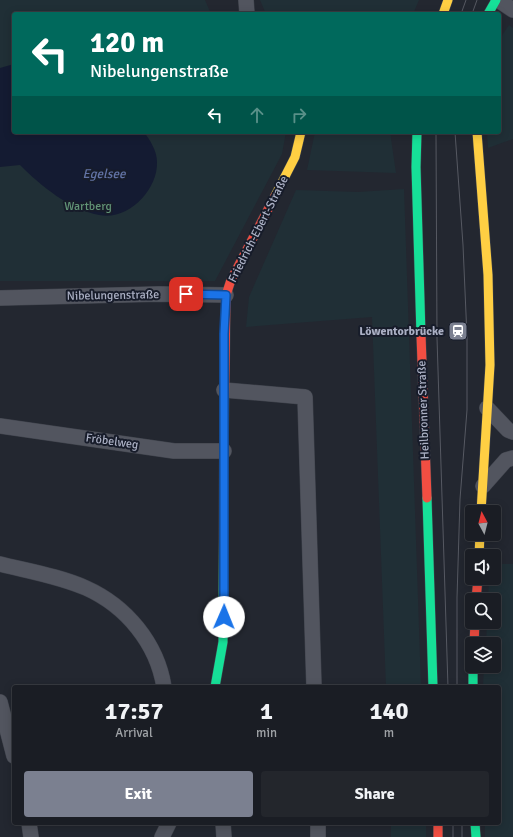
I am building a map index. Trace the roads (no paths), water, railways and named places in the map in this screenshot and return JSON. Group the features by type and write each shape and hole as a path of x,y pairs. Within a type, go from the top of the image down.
{"main road":[{"path":"444,12 448,0"},
{"path":"489,12 497,0"},
{"name":"Friedrich-Ebert-Straße","path":"216,685 223,642 224,334 226,295 231,280 295,157 301,134"},
{"name":"Heilbronner Straße","path":"417,134 416,175 433,685"},
{"path":"477,134 488,275 490,365 482,505"},
{"path":"473,673 473,685"},
{"path":"438,825 438,837"},
{"path":"475,825 476,837"}],"street":[{"path":"246,0 248,12"},
{"path":"497,0 513,10"},
{"name":"Nibelungenstraße","path":"0,298 159,294 226,295"},
{"path":"224,390 305,397 314,685"},
{"path":"488,408 508,430 513,432"},
{"name":"Fröbelweg","path":"0,426 174,451 224,451"},
{"path":"483,486 506,460 513,458"},
{"path":"0,564 62,579 86,588 108,600 129,618 146,638 158,662 164,685"},
{"path":"0,702 12,748"},
{"path":"29,825 31,837"},
{"path":"162,837 168,825"},
{"path":"223,825 224,837"},
{"path":"318,825 318,837"}],"water":[{"name":"Egelsee","path":"12,65 12,134 145,134 151,142 157,158 156,173 147,193 130,208 120,213 110,216 99,215 77,208 56,196 20,165 0,167 0,68"}],"tram line":[{"path":"462,12 466,0"},
{"path":"473,12 477,0"},
{"path":"436,134 437,338 448,685"},
{"path":"455,134 463,245 467,337 467,410 460,499 457,598 457,685"},
{"path":"453,825 453,837"},
{"path":"462,825 462,837"}],"place":[{"name":"Löwentorbrücke","path":"458,331"}],"park label":[{"name":"Wartberg","path":"88,206"}]}
